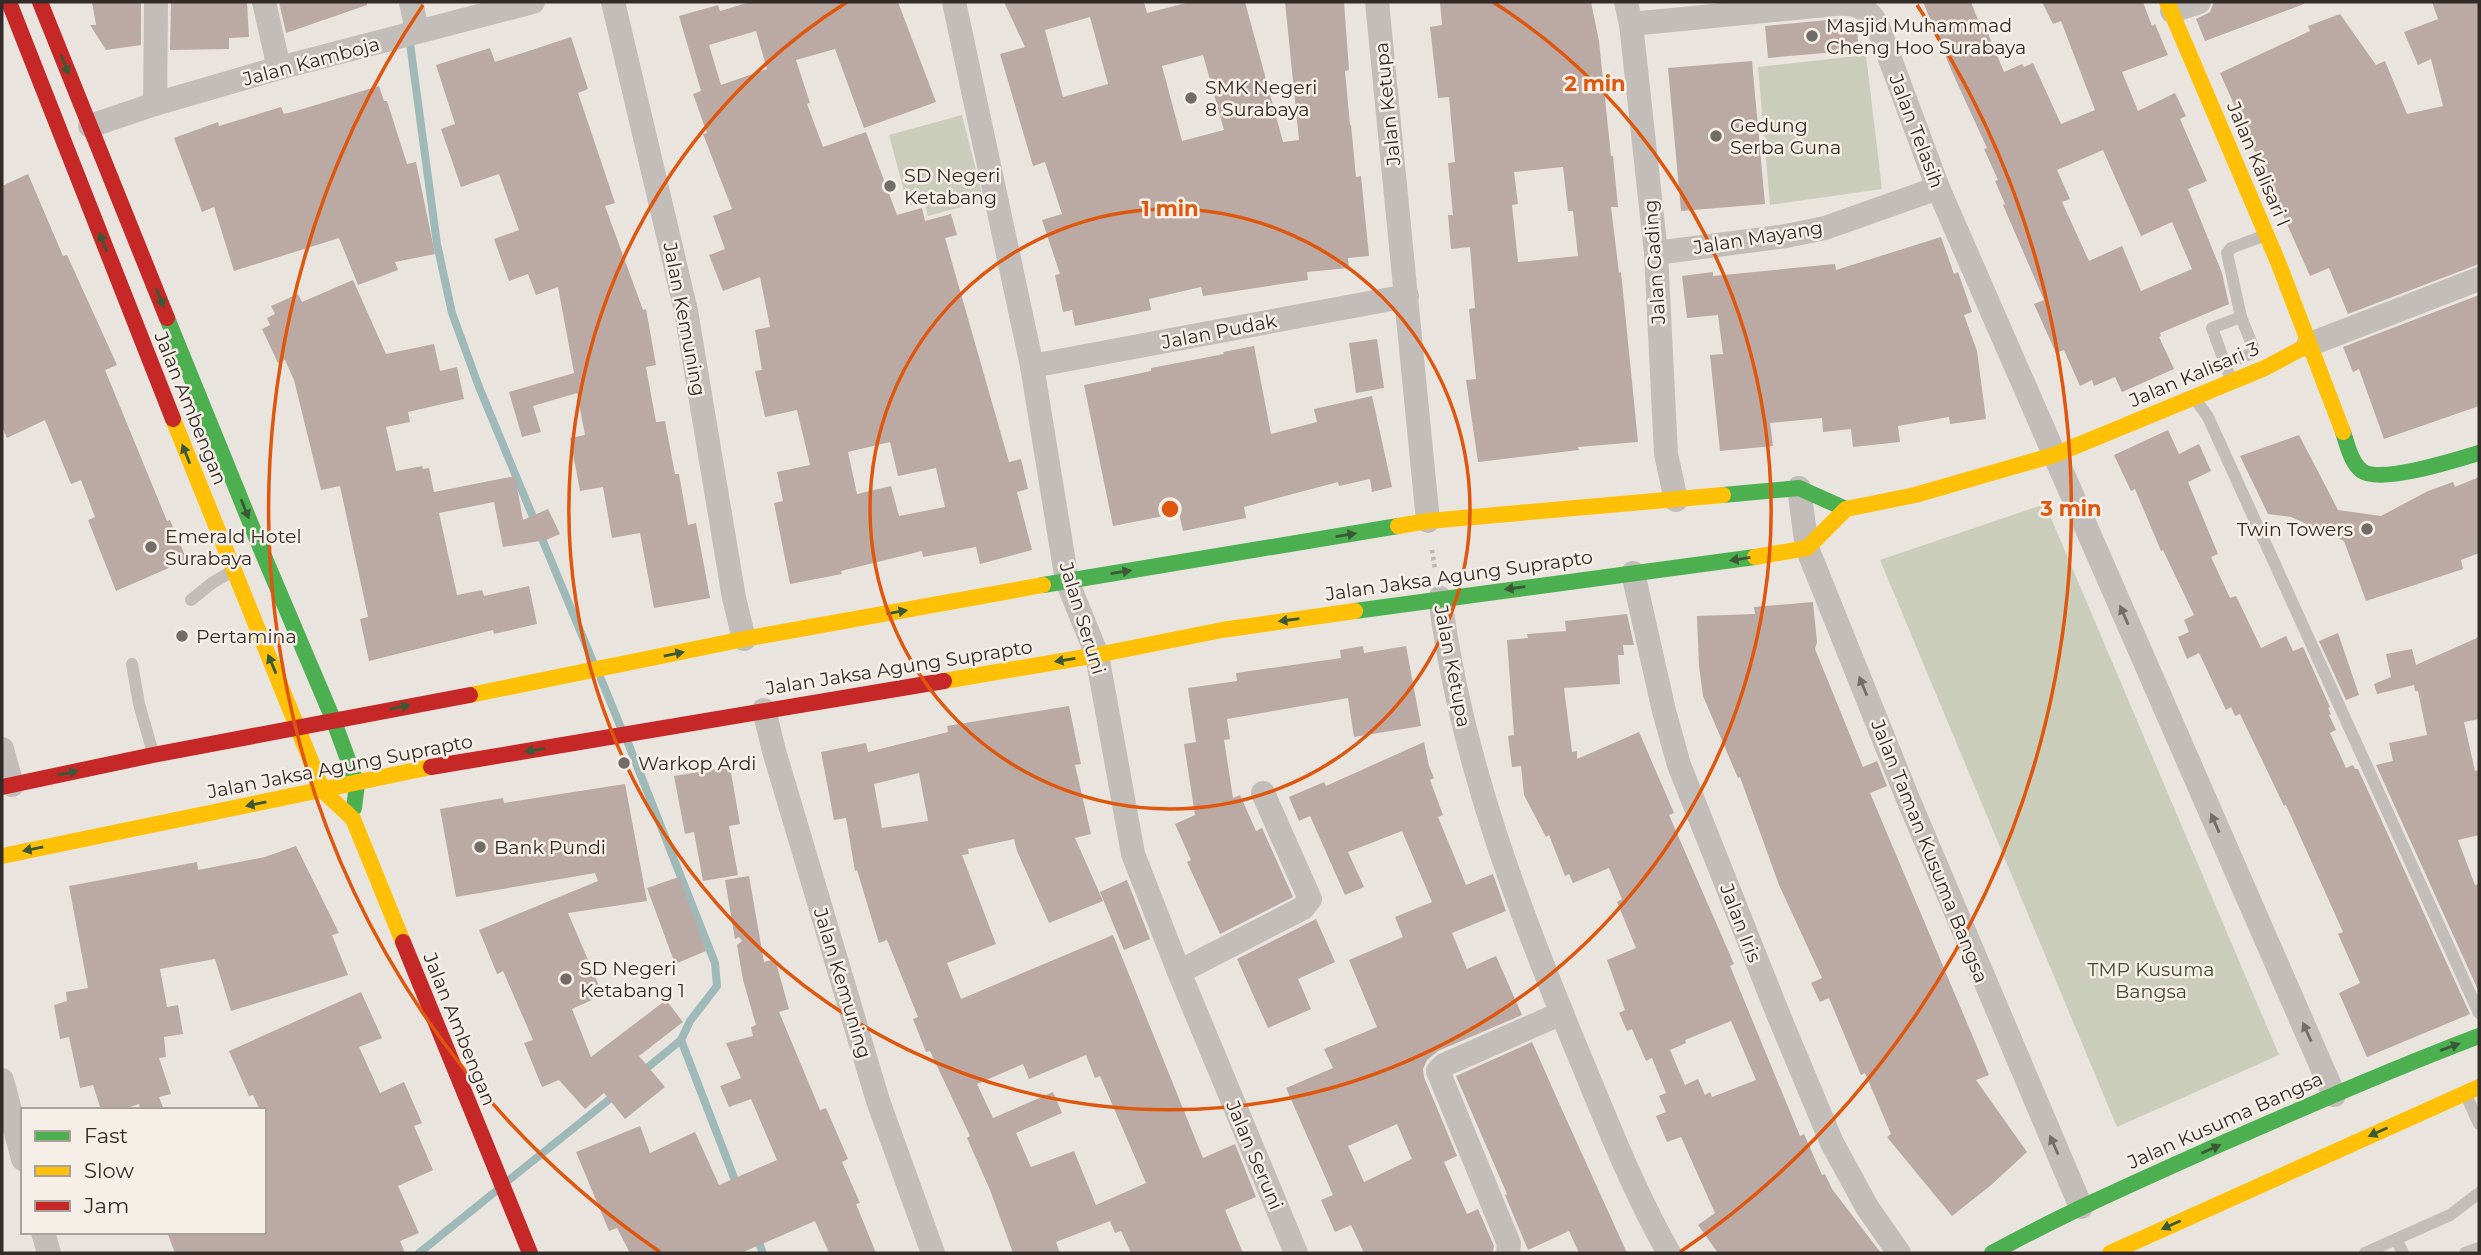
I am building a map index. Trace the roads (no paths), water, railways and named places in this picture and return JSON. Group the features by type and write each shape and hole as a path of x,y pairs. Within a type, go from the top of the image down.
{"main road":[{"name":"Jalan Ambengan","path":"9,2 18,41 323,791 353,819 530,1253"},
{"name":"Jalan Ambengan","path":"40,2 333,719 357,784 353,819"},
{"name":"Jalan Kalisari I","path":"2170,6 2266,234 2308,345"},
{"path":"2308,345 2355,464 2362,471 2376,475 2424,467 2479,453"},
{"name":"Jalan Kalisari 3","path":"1846,509 1915,495 2054,455 2265,368 2308,345"},
{"path":"7,786 744,639 1067,581 1428,521 1799,488 1846,509 1807,548"},
{"name":"Jalan Jaksa Agung Suprapto","path":"2,856 438,766 1097,655 1222,630 1440,598 1697,566 1807,548"},
{"name":"Jalan Kusuma Bangsa","path":"1992,1253 2026,1233 2081,1207 2129,1193 2334,1094 2422,1063 2479,1036"},
{"path":"2110,1253 2145,1230 2438,1098 2472,1090"}],"street":[{"path":"155,104 156,2"},
{"path":"264,2 279,68"},
{"path":"411,2 411,33"},
{"name":"Jalan Kemuning","path":"613,2 686,311 734,598 744,639"},
{"name":"Jalan Seruni","path":"954,2 1032,366 1067,581 1097,655 1133,853 1179,972 1296,1253"},
{"name":"Jalan Ketupa","path":"1377,2 1428,521"},
{"path":"2170,6 2199,2"},
{"name":"Jalan Kamboja","path":"90,126 279,68 519,4"},
{"name":"Jalan Telasih","path":"1628,13 1836,4 1858,5 1871,13 1938,187 2054,455"},
{"name":"Jalan Gading","path":"1628,13 1656,253 1666,454 1676,500"},
{"name":"Jalan Mayang","path":"1656,253 1786,236 1825,228 1938,187"},
{"path":"2308,345 2479,279"},
{"name":"Jalan Pudak","path":"1032,366 1407,296"},
{"path":"2054,455 2334,1094"},
{"name":"Jalan Taman Kusuma Bangsa","path":"1799,488 1807,548 1929,849 2081,1207"},
{"name":"Jalan Iris","path":"1633,573 1679,765 1777,1014 1832,1143 1867,1207 1899,1253"},
{"name":"Jalan Ketupa","path":"1440,598 1444,630 1476,777 1509,878 1644,1208 1669,1253"},
{"name":"Jalan Kemuning","path":"764,710 878,1101 933,1253"},
{"path":"2,749 7,786"},
{"path":"1179,972 1303,908 1310,899 1264,793"},
{"path":"1508,1253 1509,1244 1438,1071 1444,1065 1562,1013"},
{"path":"2,1080 21,1151"},
{"path":"44,1234 49,1253"}],"lane":[{"path":"2225,364 2255,352 2241,317 2227,253 2231,248 2266,234"},
{"path":"2232,382 2212,328 2241,317"},
{"path":"2194,397 2208,417 2479,1013"},
{"path":"191,600 233,571"},
{"path":"132,664 139,704 153,755"},
{"path":"2472,1090 2479,1124"},
{"path":"2365,1253 2450,1216 2479,1194"},
{"path":"2396,1239 2403,1253"},
{"path":"2465,1253 2479,1248"}],"waterway":[{"path":"409,36 437,244 452,313 479,387 594,664"},
{"path":"601,679 621,728"},
{"path":"628,743 715,963 717,986 690,1021 681,1040 642,1072"},
{"path":"681,1040 738,1188"},
{"path":"509,1180 616,1094"},
{"path":"419,1253 496,1191"},
{"path":"756,1236 763,1253"}],"place":[{"name":"Masjid Muhammad Cheng Hoo Surabaya","path":"1812,36"},
{"name":"SMK Negeri 8 Surabaya","path":"1191,98"},
{"name":"Gedung Serba Guna","path":"1716,136"},
{"name":"SD Negeri Ketabang","path":"890,186"},
{"name":"Twin Towers","path":"2367,529"},
{"name":"Emerald Hotel Surabaya","path":"151,547"},
{"name":"Pertamina","path":"182,636"},
{"name":"Warkop Ardi","path":"624,763"},
{"name":"Bank Pundi","path":"480,847"},
{"name":"SD Negeri Ketabang 1","path":"566,979"}],"park label":[{"name":"TMP Kusuma Bangsa","path":"2151,980"}]}
